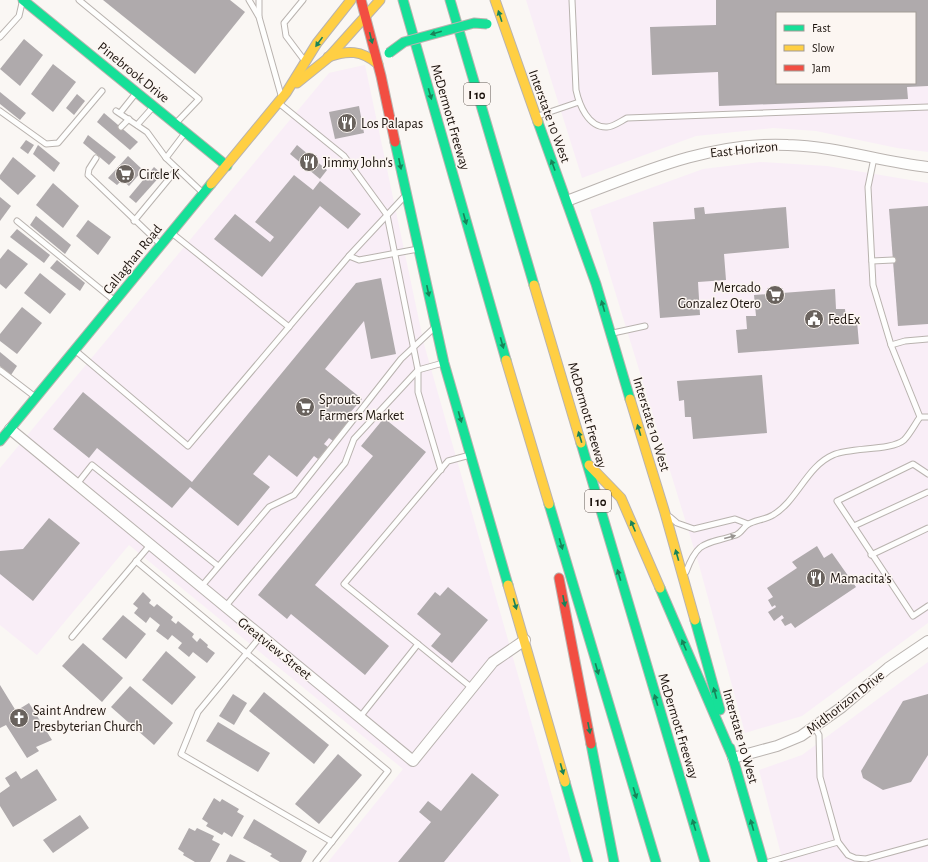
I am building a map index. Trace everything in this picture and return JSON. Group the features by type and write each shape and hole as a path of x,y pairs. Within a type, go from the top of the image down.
{"main road":[{"name":"Pinebrook Drive","path":"23,0 227,166"},
{"name":"Callaghan Road","path":"0,441 282,98 317,43 351,0"},
{"path":"361,0 381,76 444,363 588,862"},
{"name":"McDermott Freeway","path":"403,0 534,453 656,862"},
{"name":"McDermott Freeway","path":"450,0 705,862"},
{"name":"Interstate 10 West","path":"495,0 596,284 665,513 763,862"},
{"name":"Callaghan Road","path":"282,98 328,58 378,3"},
{"path":"381,76 384,62 389,53 404,42 474,23 487,24 497,29 508,38"},
{"path":"328,58 347,51 355,50 368,55 378,64"},
{"path":"534,453 554,553"},
{"path":"588,463 621,498 733,758"},
{"path":"557,569 614,862"}],"street":[{"name":"East Horizon","path":"567,201 659,166 692,156 734,147 768,144 796,145 822,148 928,167"},
{"name":"Greatview Street","path":"10,429 412,761 493,662 525,640"},
{"name":"Midhorizon Drive","path":"733,758 777,746 814,728 842,707 888,668 928,641"}],"lane":[{"path":"0,37 19,16 23,0"},
{"path":"79,0 199,99 175,124"},
{"path":"249,0 259,17 282,98 344,156 387,215 396,253 418,370 418,392 441,470"},
{"path":"259,0 259,17"},
{"path":"303,0 284,23 286,36 306,61"},
{"path":"572,0 576,90 579,102 587,116 599,126 607,127 627,118 928,107"},
{"path":"0,111 46,144 58,143 102,91"},
{"path":"137,92 118,112 147,132 166,158 204,194"},
{"path":"536,117 579,102"},
{"path":"137,125 153,106"},
{"path":"121,127 129,119"},
{"path":"166,158 186,132"},
{"path":"96,158 88,169 88,175 134,221 162,245"},
{"path":"874,158 868,187 873,285 891,345 920,417"},
{"path":"134,221 177,169"},
{"path":"75,350 188,446 349,256 407,194"},
{"path":"17,221 115,301"},
{"path":"172,233 289,327"},
{"path":"349,256 359,260 419,249"},
{"path":"872,261 893,260"},
{"path":"611,334 645,326"},
{"path":"201,586 269,507 294,495 401,359 435,327"},
{"path":"891,345 906,341 928,339"},
{"path":"225,607 345,463 354,439 418,370 444,363"},
{"path":"0,370 36,397"},
{"path":"920,417 928,417"},
{"path":"683,577 690,559 701,546 738,534 748,524 774,515 786,504 820,464 832,455 849,450 897,444 904,440 920,417"},
{"path":"471,454 448,461 344,584 472,688"},
{"path":"928,474 913,464 837,501 913,616 928,606"},
{"path":"77,484 92,465 218,566"},
{"path":"854,526 928,492"},
{"path":"665,513 677,523 694,529 735,519 748,524"},
{"path":"871,554 928,528"},
{"path":"72,636 150,545"},
{"path":"136,561 388,770 316,862"},
{"path":"261,636 198,712 181,754 332,842"},
{"path":"360,717 418,644"},
{"path":"814,728 819,735 820,777 838,842 848,855 855,858 866,859 928,842"},
{"path":"769,862 838,842"}],"shaded area":[{"path":"526,0 928,0 928,152 897,148 816,131 773,128 696,136 582,178"},
{"path":"365,65 424,344 571,862 328,862 403,769 129,545 37,655 0,625 0,468 329,73"},
{"path":"760,162 827,166 928,183 928,623 802,716 745,733 699,565 590,210 703,169"},
{"path":"928,662 928,862 783,862 759,770 802,755"}],"building":[{"path":"103,0 230,0 245,12 195,74"},
{"path":"716,0 928,0 928,86 907,87 908,99 719,106 718,72 652,75 650,27 716,25"},
{"path":"24,39 43,55 20,86 0,69"},
{"path":"53,64 76,82 53,112 31,94"},
{"path":"0,92 26,113 20,120 0,104"},
{"path":"77,94 85,101 74,115 66,108"},
{"name":"Los Palapas","path":"359,106 364,133 335,139 329,112"},
{"path":"104,113 138,142 130,150 97,122"},
{"path":"88,135 116,157 109,165 83,143"},
{"path":"26,140 34,145 28,154 20,148"},
{"path":"38,145 60,163 54,172 33,154"},
{"name":"Jimmy John's","path":"297,145 327,170 320,179 290,154"},
{"name":"Circle K","path":"128,156 143,170 129,186 122,180 117,185 108,178"},
{"path":"13,157 36,176 18,195 0,179 0,175"},
{"path":"154,167 162,174 136,203 129,197"},
{"path":"294,175 313,190 320,181 361,214 348,229 320,206 262,277 214,239 235,214 270,242 274,237 255,222"},
{"path":"53,183 79,206 63,228 36,205"},
{"path":"0,197 11,206 0,221"},
{"path":"928,206 928,324 898,326 889,209"},
{"path":"704,207 705,214 786,207 789,248 724,254 726,280 698,282 700,315 660,318 653,222 695,219 694,208"},
{"path":"36,216 71,245 65,254 30,225"},
{"path":"88,220 111,237 98,255 76,236"},
{"path":"17,229 50,255 44,263 10,237"},
{"path":"8,249 28,264 6,289 0,284 0,259"},
{"path":"57,260 85,283 80,291 50,268"},
{"path":"40,273 66,294 50,314 24,293"},
{"path":"381,278 396,354 371,359 364,321 325,369 362,399 348,415 352,418 333,441 329,438 324,444 328,447 318,459 314,456 297,477 269,455 253,474 270,487 238,526 190,487 172,508 97,448 89,458 53,429 83,392 192,482 356,283"},
{"path":"835,289 836,309 845,309 846,321 857,321 859,344 738,353 736,330 747,329 746,316 756,316 754,295"},
{"path":"22,307 42,323 17,354 0,341 0,334"},
{"path":"0,352 17,366 11,375 0,366"},
{"path":"762,375 767,433 693,439 691,417 685,417 684,400 679,401 677,381"},
{"path":"384,418 426,452 315,585 389,646 365,675 291,614 287,619 258,595 373,456 361,446"},
{"path":"49,518 80,543 33,601 0,574 0,551 23,549"},
{"name":"Mamacita's","path":"817,546 824,558 832,553 856,587 795,628 791,623 785,626 781,620 784,618 782,615 774,621 768,612 776,607 775,605 772,607 768,600 773,597 767,588 797,568 792,562"},
{"path":"448,587 488,620 452,663 431,646 441,634 417,614 435,592 440,596"},
{"path":"143,592 151,600 149,603 154,607 157,604 173,617 171,620 176,624 178,621 194,634 192,637 197,642 200,638 208,645 207,647 215,653 207,663 193,652 189,657 178,648 182,643 172,635 168,640 156,631 160,625 150,617 146,623 134,613 138,608 133,604"},
{"path":"123,615 146,634 126,659 102,639"},
{"path":"83,643 123,678 102,702 62,666"},
{"path":"166,651 196,677 172,705 142,680"},
{"name":"Saint Andrew Presbyterian Church","path":"0,685 16,711 29,703 52,740 36,747 39,751 27,758 6,725 0,728"},
{"path":"130,686 173,723 154,745 111,707"},
{"path":"264,692 329,745 314,764 249,711"},
{"path":"233,694 247,703 234,725 219,716"},
{"path":"928,694 928,755 911,782 883,790 863,778 861,771 903,701"},
{"path":"218,722 270,753 258,772 206,741"},
{"path":"338,754 362,775 319,824 295,804"},
{"path":"37,769 57,800 13,827 0,806 0,793 10,786 5,778 16,771 21,779"},
{"path":"472,773 499,795 444,862 398,862 431,822 419,812 428,801 441,811"},
{"path":"214,798 220,802 222,799 239,809 237,812 244,816 232,837 224,832 222,835 206,826 208,823 202,819"},
{"path":"80,815 89,828 53,853 43,840"},
{"path":"254,819 307,851 301,862 280,862 270,856 272,854 243,838"},
{"path":"189,828 195,831 197,828 214,836 212,840 220,844 210,862 195,862 183,855 184,853 178,849"},
{"path":"230,854 246,862 226,862"}],"traffic: fast":[{"path":"23,0 227,166"},
{"path":"403,0 506,360"},
{"path":"450,0 534,285"},
{"path":"389,53 404,42 474,23 487,24"},
{"path":"538,122 596,284 630,399"},
{"path":"395,142 444,363 508,585"},
{"path":"0,441 211,184"},
{"path":"581,443 705,862"},
{"path":"549,504 656,862"},
{"path":"660,588 733,758"},
{"path":"695,620 720,710"},
{"path":"591,744 614,862"},
{"path":"730,748 763,862"},
{"path":"565,782 588,862"}],"traffic: slow":[{"path":"211,184 286,93 317,43 351,0"},
{"path":"297,83 328,58 380,0"},
{"path":"495,0 538,122"},
{"path":"328,57 348,52 366,56 378,64"},
{"path":"534,285 581,443"},
{"path":"506,360 549,504"},
{"path":"630,399 665,513 695,620"},
{"path":"589,465 621,498 660,588"},
{"path":"508,585 565,782"}],"traffic: jam":[{"path":"361,0 381,76 395,142"},
{"path":"559,578 591,744"}],"place":[{"name":"Los Palapas","path":"347,123"},
{"name":"Jimmy John's","path":"309,162"},
{"name":"Circle K","path":"125,174"},
{"name":"Mercado Gonzalez Otero","path":"775,295"},
{"name":"FedEx","path":"814,319"},
{"name":"Sprouts Farmers Market","path":"305,407"},
{"name":"Mamacita's","path":"816,578"},
{"name":"Saint Andrew Presbyterian Church","path":"19,718"}]}
